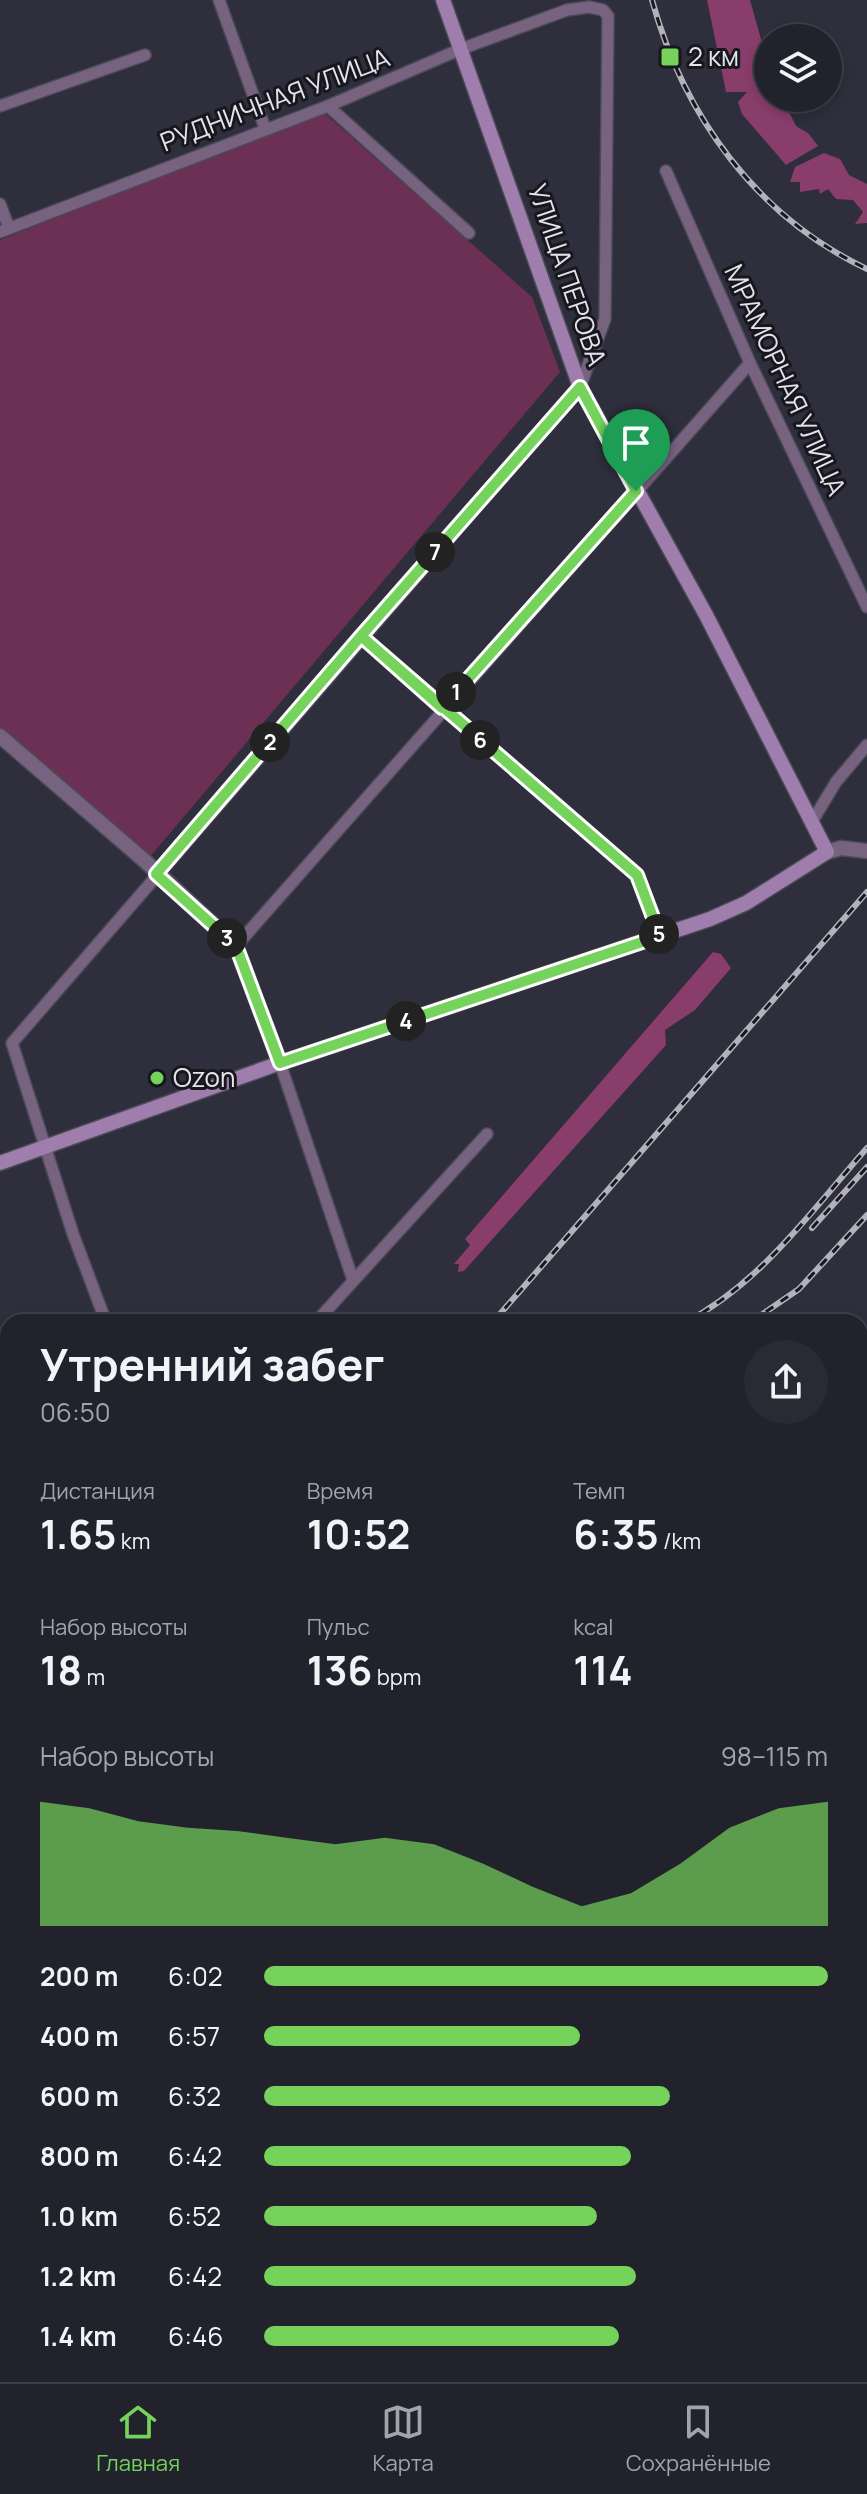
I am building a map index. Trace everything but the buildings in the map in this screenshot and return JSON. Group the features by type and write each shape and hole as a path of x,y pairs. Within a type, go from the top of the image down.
{"main road":[{"name":"УЛИЦА ПЕРОВА","path":"443,0 580,387 706,615 827,852"},
{"path":"0,1163 280,1063 660,936 746,903 827,852"}],"street":[{"path":"219,0 265,128"},
{"path":"102,1314 12,1043 361,636 580,387 605,319 610,23 600,9 564,5"},
{"name":"РУДНИЧНАЯ УЛИЦА","path":"5,230 328,106 564,5"},
{"path":"0,106 145,55"},
{"path":"328,106 469,233"},
{"name":"МРАМОРНАЯ УЛИЦА","path":"666,171 750,363 867,607"},
{"path":"0,204 5,230"},
{"path":"236,946 442,708 750,363"},
{"path":"361,636 637,875 660,936"},
{"path":"0,736 145,861 236,946 280,1063 353,1280"},
{"path":"813,820 836,782 867,745"},
{"path":"827,852 841,848 867,851"},
{"path":"323,1314 487,1134"}],"shaded area":[{"path":"707,0 750,0 757,24 754,24 754,112 789,112 796,126 808,133 818,146 786,165 742,114 738,102 747,92 726,92"},
{"path":"323,112 532,297 560,372 149,858 0,728 0,240"},
{"path":"824,153 840,159 849,175 867,184 867,223 855,224 863,212 853,200 836,199 828,189 820,194 819,189 800,192 800,182 790,182 795,167"},
{"path":"713,952 721,954 731,968 695,1010 665,1030 666,1045 464,1271 458,1272 459,1264 454,1264 470,1245 465,1239"}],"railway":[{"path":"652,0 683,84 730,158 791,221 827,247 867,269"},
{"path":"500,1314 867,892"},
{"path":"700,1314 762,1266 867,1148"},
{"path":"812,1228 867,1167"},
{"path":"763,1314 799,1289 867,1215"}],"place":[{"name":"2 км","path":"670,57"},
{"name":"Ozon","path":"157,1078"}],"route":[{"path":"636,491 442,708 361,636 156,874 236,946 280,1063 660,936 637,875 551,803 442,708 361,636 580,387 636,491"}]}
